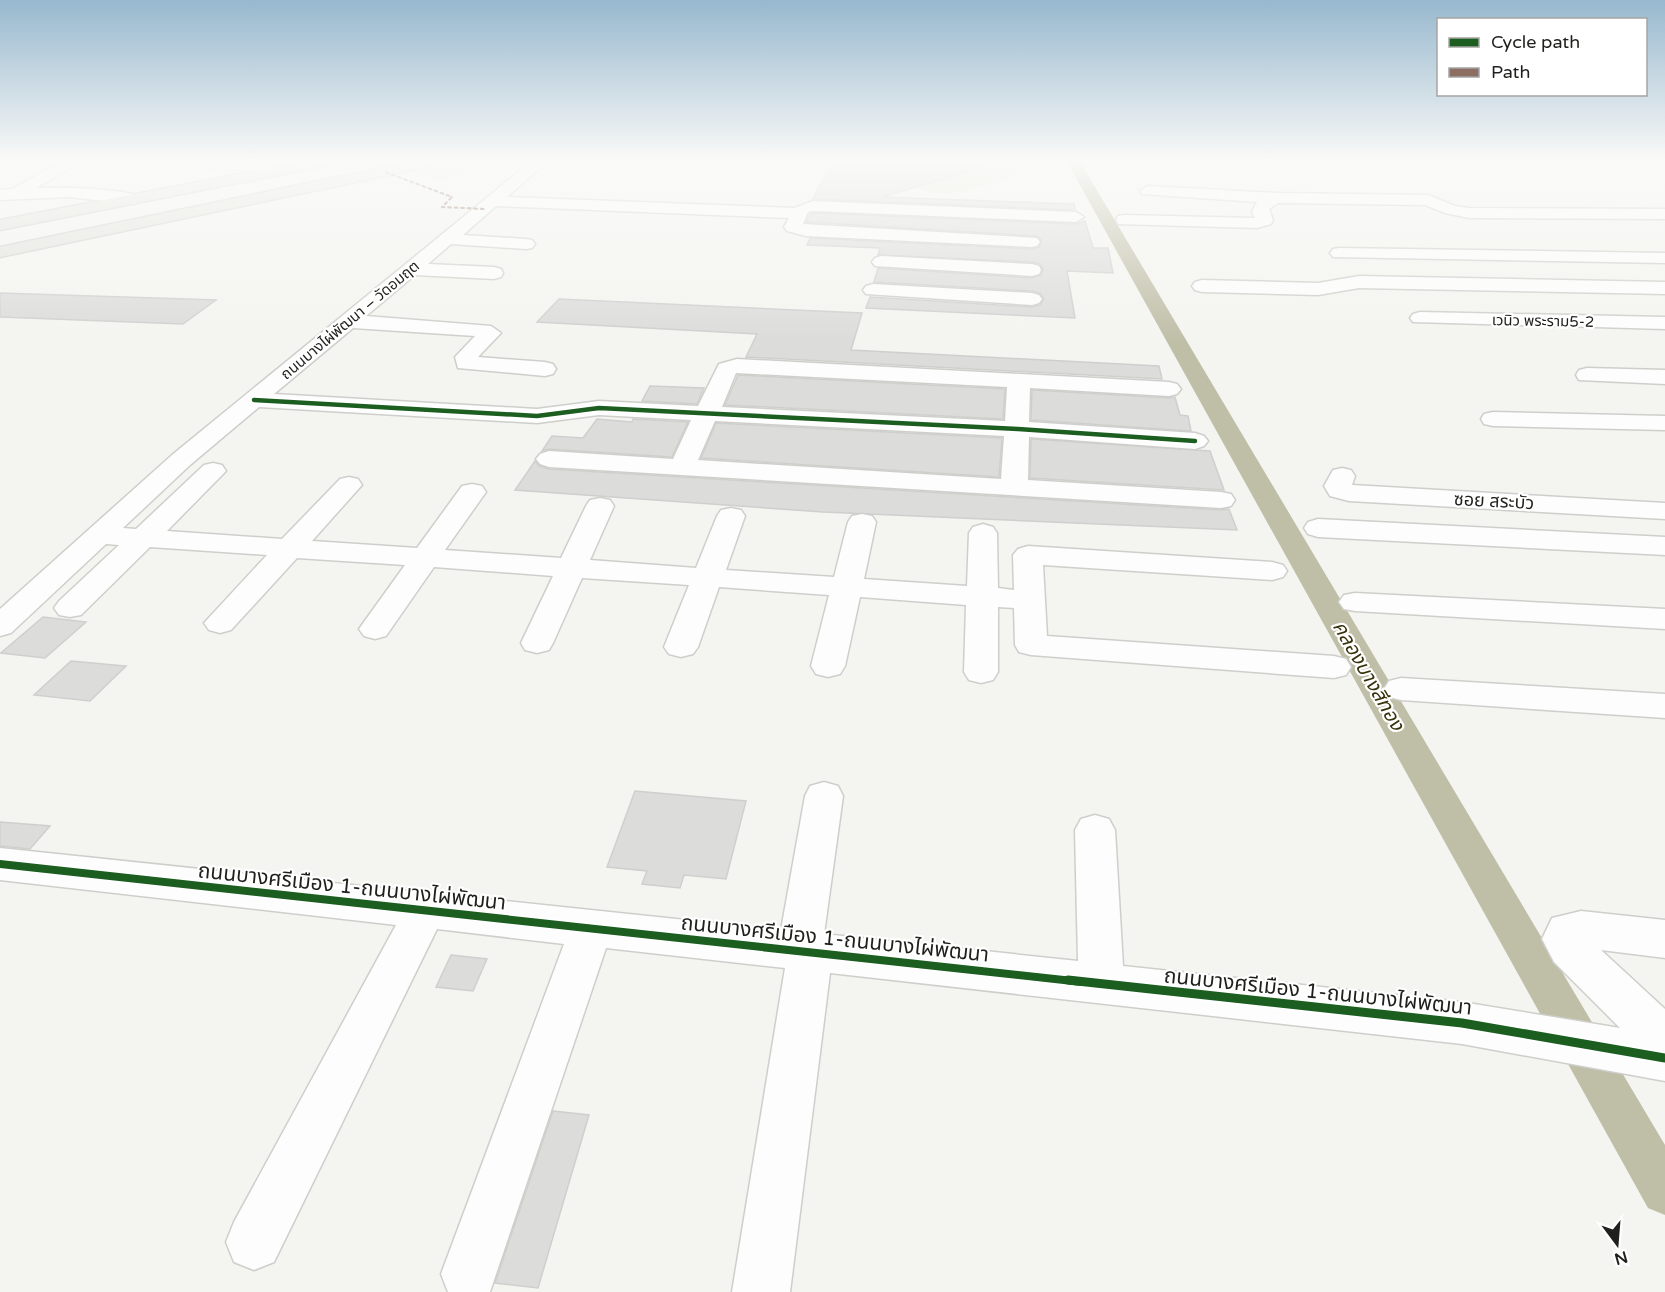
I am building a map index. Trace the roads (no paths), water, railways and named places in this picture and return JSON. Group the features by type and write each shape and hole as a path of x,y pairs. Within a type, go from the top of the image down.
{"main road":[{"path":"0,225 24,220"},
{"path":"0,232 59,220"},
{"path":"0,244 117,220"},
{"path":"0,252 152,220"}],"street":[{"name":"ถนนบางไผ่พัฒนา – วัดอมฤต","path":"6,614 99,535 181,460 471,220"},
{"path":"796,220 793,227 806,231 1031,242"},
{"path":"873,290 1032,307 1031,220"},
{"path":"1145,220 1264,220"},
{"path":"449,239 526,244"},
{"path":"1339,253 1665,258"},
{"path":"1574,258 1583,260 1665,321"},
{"path":"881,262 1032,270"},
{"path":"412,269 494,273"},
{"path":"1202,286 1318,289 1359,282 1665,288"},
{"path":"1644,305 1665,305"},
{"name":"เวนิว พระราม5-2","path":"1420,318 1665,321"},
{"path":"347,321 484,330 490,333 466,357 466,363 545,369"},
{"path":"682,467 727,369 737,366 1169,388"},
{"path":"1587,375 1665,377"},
{"path":"1014,488 1018,381"},
{"path":"254,400 537,416 599,408 1018,429 1195,441"},
{"path":"1493,419 1665,423"},
{"path":"549,459 1221,500"},
{"path":"70,608 213,471"},
{"name":"ซอย สระบัว","path":"1342,476 1337,486 1340,490 1349,493 1665,510"},
{"path":"220,623 349,485"},
{"path":"375,629 472,492"},
{"path":"537,644 600,506"},
{"path":"681,647 732,516"},
{"path":"828,666 862,522"},
{"path":"1318,528 1665,546"},
{"path":"981,672 983,533"},
{"path":"99,535 1030,600"},
{"path":"1272,571 1028,555 1031,645 1335,667"},
{"path":"1355,602 1665,619"},
{"path":"1401,689 1665,706"},
{"path":"761,1292 824,796"},
{"path":"1095,830 1101,984"},
{"name":"ถนนบางศรีเมือง 1-ถนนบางไผ่พัฒนา","path":"0,864 1462,1023 1660,1051"},
{"path":"254,1242 425,911"},
{"path":"469,1274 591,929"},
{"path":"1660,1051 1570,949 1564,939 1568,931 1581,929 1665,939"}],"waterway":[{"name":"คลองบางสีทอง","path":"1107,220 1665,1191"}]}
